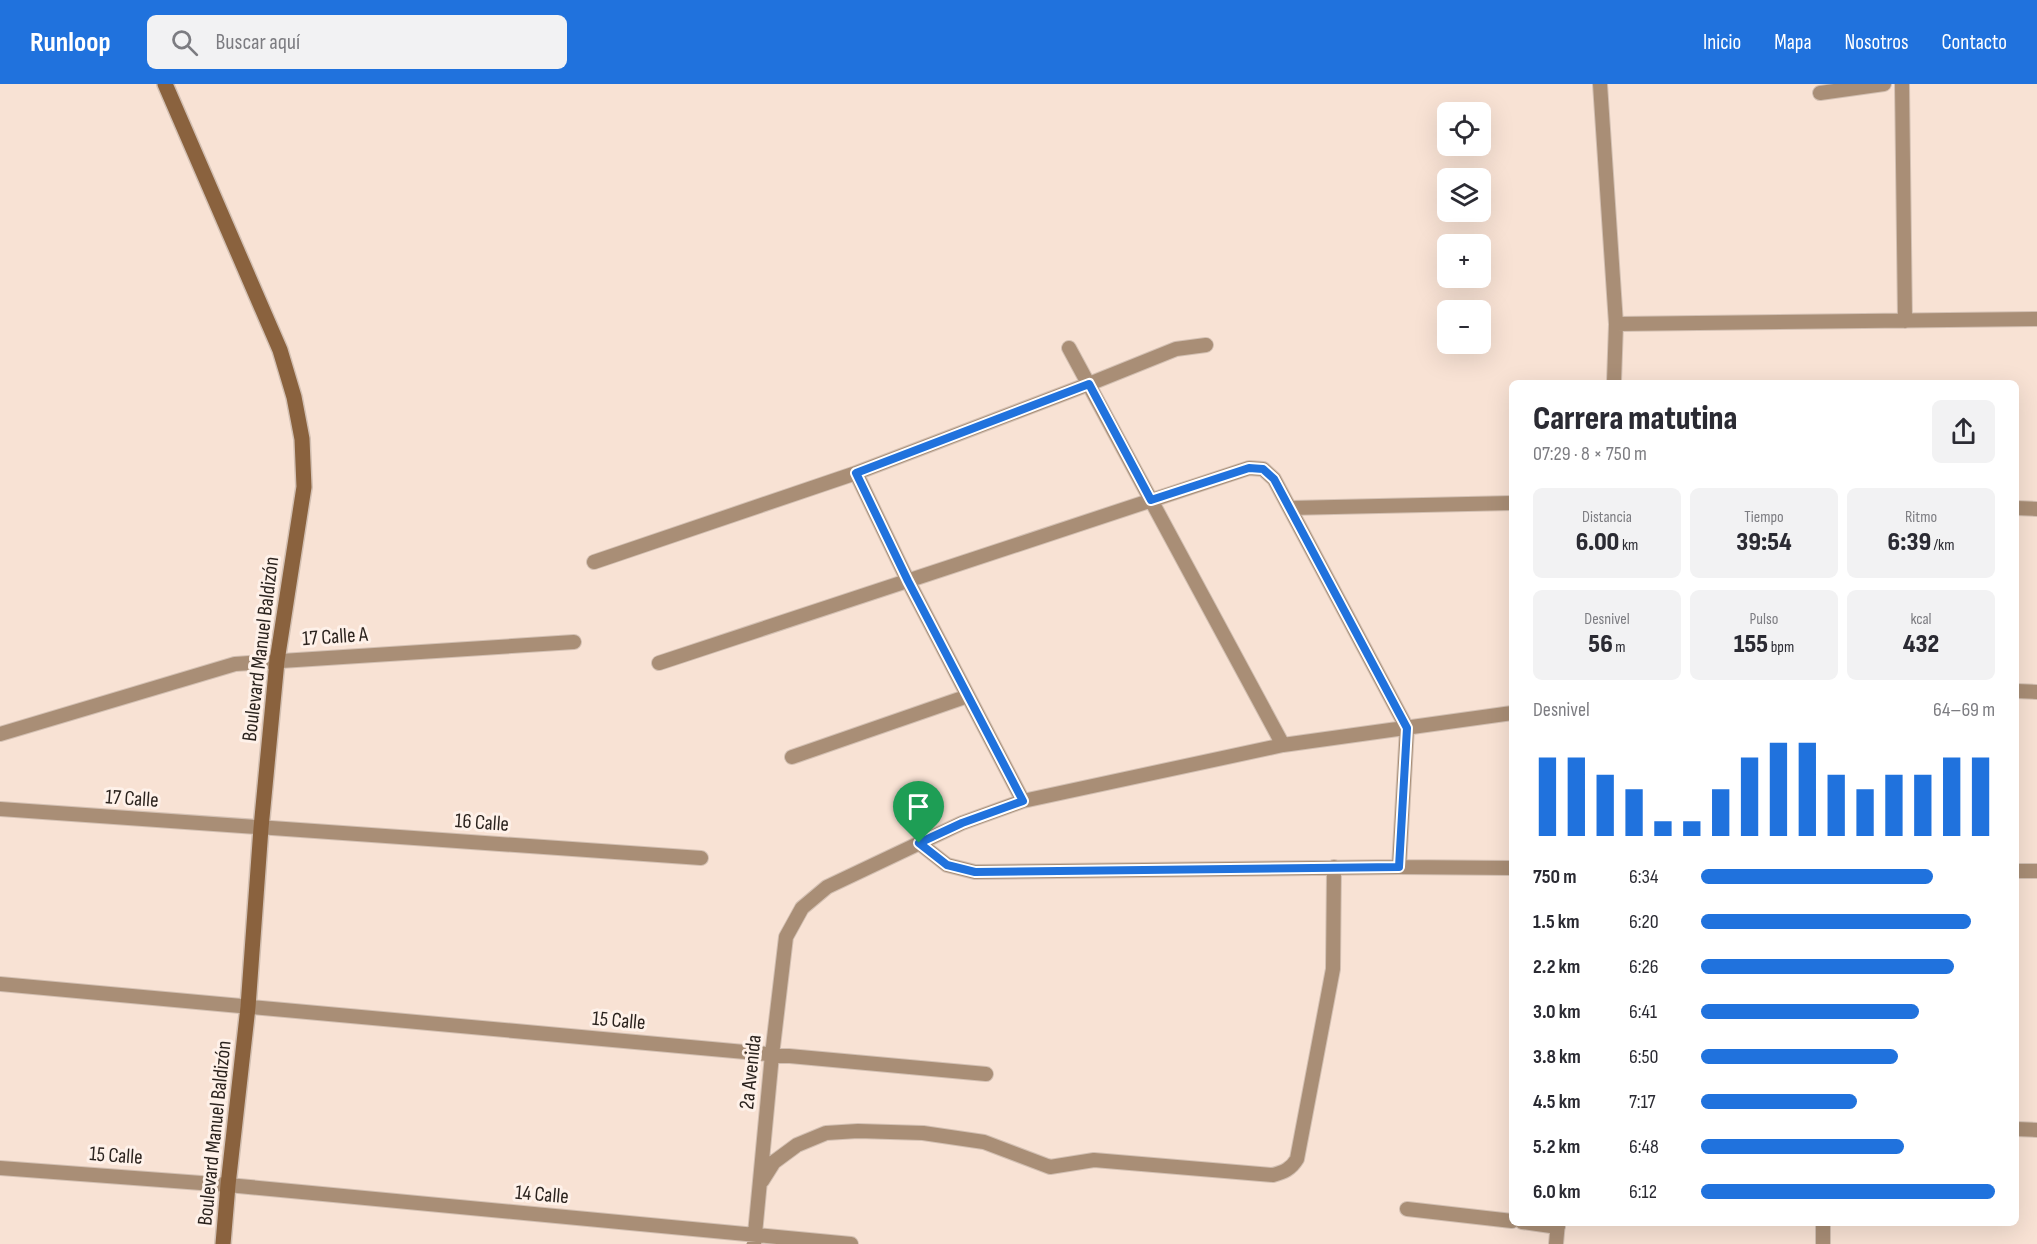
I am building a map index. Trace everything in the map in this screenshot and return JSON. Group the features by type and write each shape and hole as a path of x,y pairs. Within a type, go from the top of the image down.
{"main road":[{"name":"Boulevard Manuel Baldizón","path":"165,84 280,350 294,397 302,439 304,487 277,661 261,828 248,1007 223,1244"}],"street":[{"path":"1600,84 1616,324 1614,380"},
{"path":"1820,93 1884,84"},
{"path":"1902,84 1905,321"},
{"path":"1616,324 2037,319"},
{"path":"594,562 856,473 1176,349 1206,345"},
{"path":"1069,348 1282,745"},
{"path":"659,663 1249,468 1263,469 1274,479 1407,728 1399,867"},
{"path":"856,473 908,581 1023,801"},
{"path":"1290,508 1509,503"},
{"path":"2019,508 2037,509"},
{"name":"17 Calle A","path":"0,735 235,664 574,642"},
{"path":"2019,691 2037,692"},
{"path":"792,757 968,696"},
{"path":"1509,713 1282,745 1023,801 962,823 919,843 947,865 975,872 1334,867 1509,868"},
{"name":"17 Calle","path":"0,809 261,828"},
{"name":"16 Calle","path":"261,828 701,858"},
{"name":"2a Avenida","path":"755,1240 772,1055 786,937 802,908 827,887 919,843"},
{"path":"759,1185 774,1162 797,1145 826,1133 858,1131 923,1133 984,1142 1050,1167 1094,1160 1273,1175 1283,1172 1297,1159 1333,969 1334,867"},
{"path":"2019,871 2037,871"},
{"path":"0,984 248,1007"},
{"name":"15 Calle","path":"248,1007 986,1074"},
{"path":"2019,1129 2037,1130"},
{"name":"15 Calle","path":"0,1167 228,1185"},
{"name":"14 Calle","path":"228,1185 755,1240 851,1244"},
{"path":"1407,1209 1509,1221"},
{"path":"1556,1244 1558,1226"},
{"path":"1823,1244 1824,1226"}],"route":[{"path":"1089,384 1151,500 1249,468 1263,469 1274,479 1407,728 1399,867 975,872 947,865 919,843 962,823 1023,801 908,581 856,473 1089,384"}]}
